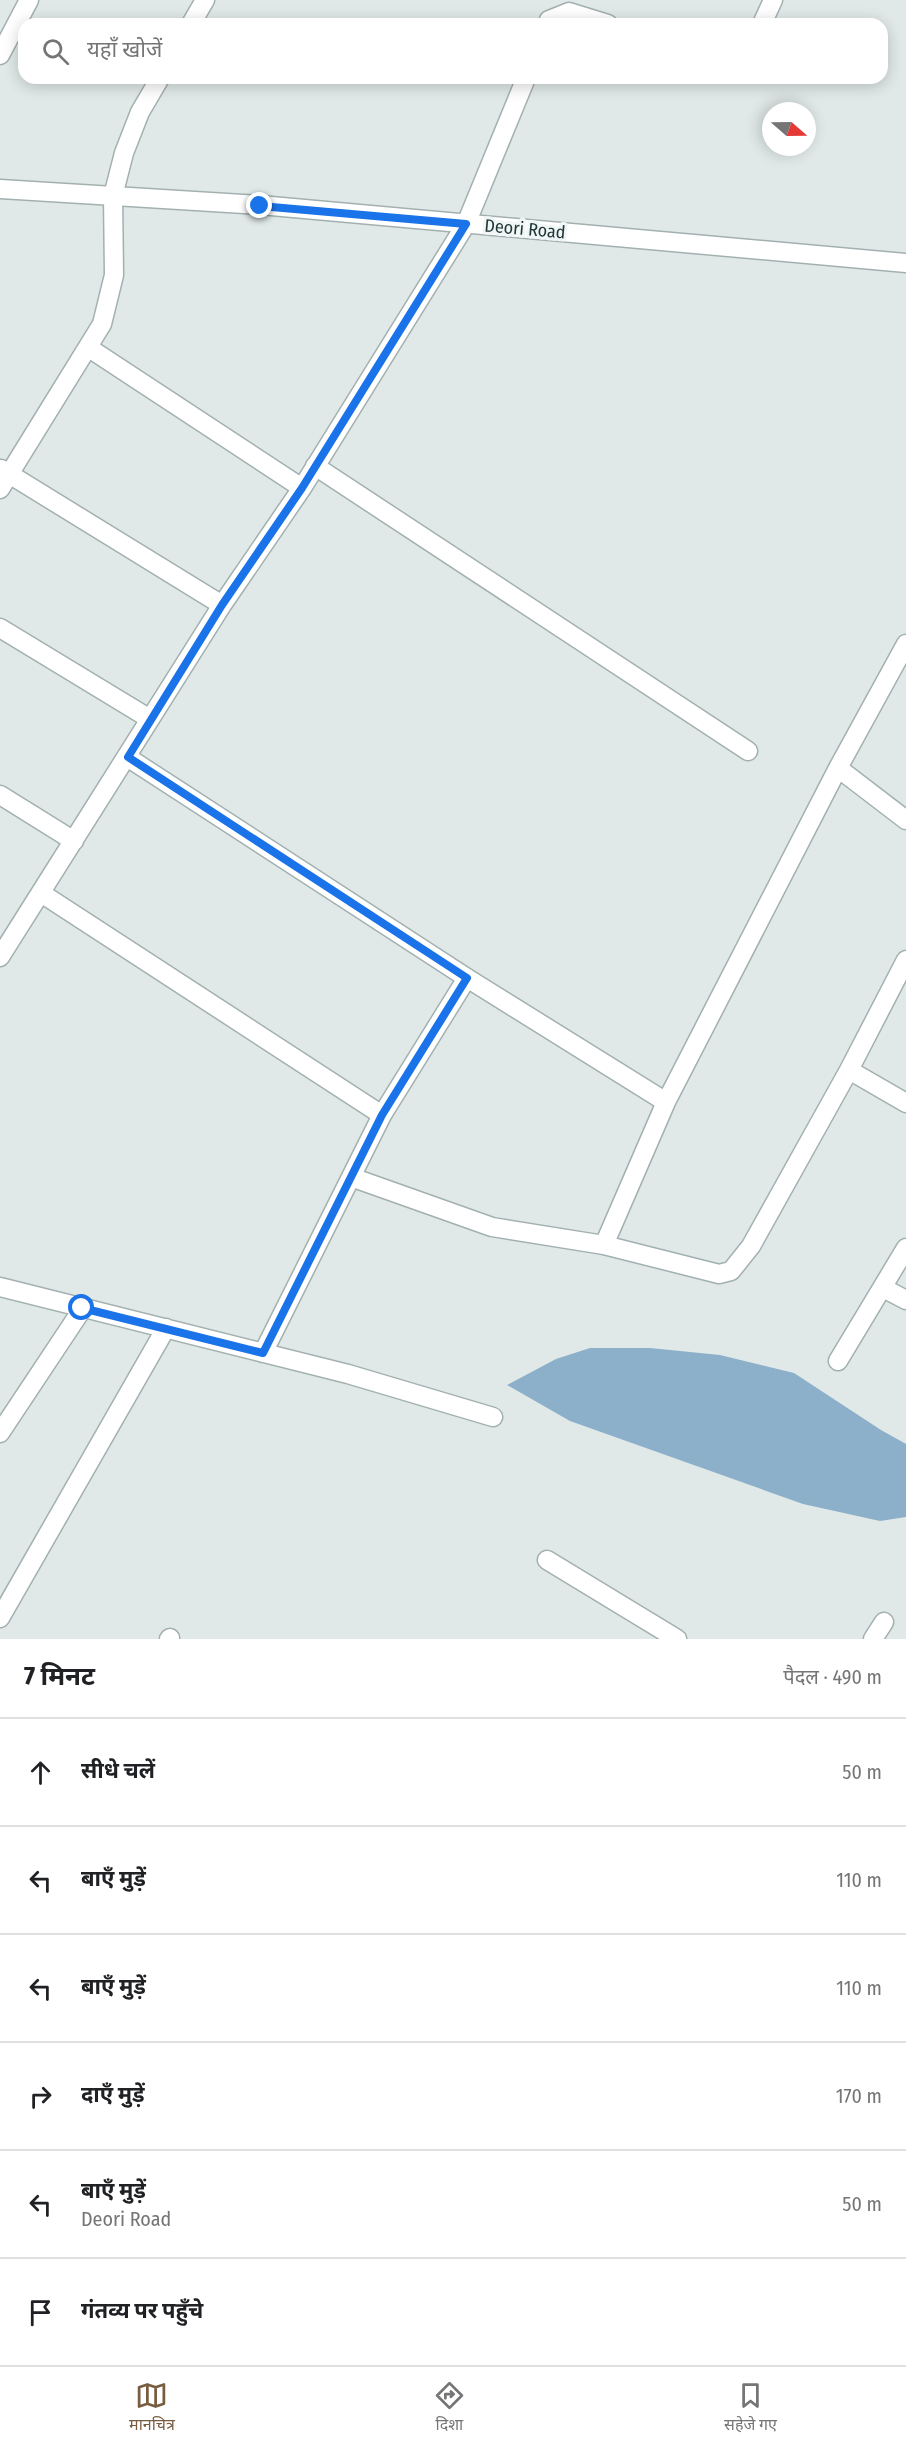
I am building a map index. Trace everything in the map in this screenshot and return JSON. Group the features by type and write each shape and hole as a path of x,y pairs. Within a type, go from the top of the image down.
{"street":[{"path":"20,18 29,0"},
{"path":"194,18 204,0"},
{"path":"765,18 773,0"},
{"path":"554,18 569,12 588,18"},
{"path":"0,55 18,21"},
{"path":"156,84 140,112 124,153 113,196 114,275 102,324 3,477 222,605"},
{"path":"0,957 222,605 302,488 466,224 524,84"},
{"name":"Deori Road","path":"0,189 260,206 906,263"},
{"path":"88,348 302,488"},
{"path":"315,466 748,751"},
{"path":"0,628 150,719"},
{"path":"604,1245 666,1102 838,768 906,644"},
{"path":"128,757 467,978 666,1102"},
{"path":"838,768 906,820"},
{"path":"0,795 74,841"},
{"path":"41,893 382,1115"},
{"path":"351,1177 492,1227 604,1245 720,1274 731,1271 751,1246 849,1070 906,960"},
{"path":"263,1353 382,1115 467,978"},
{"path":"849,1070 906,1104"},
{"path":"838,1361 906,1248"},
{"path":"0,1287 348,1374 493,1417"},
{"path":"883,1288 906,1300"},
{"path":"0,1432 82,1308"},
{"path":"0,1618 166,1328"},
{"path":"547,1560 677,1639"},
{"path":"873,1639 884,1622"}],"water":[{"path":"590,1348 650,1348 720,1355 794,1373 906,1444 906,1517 880,1521 803,1504 570,1421 507,1385 556,1359"}],"route":[{"path":"82,1308 263,1353 382,1115 467,978 128,757 222,605 302,488 466,224 260,206"}]}
